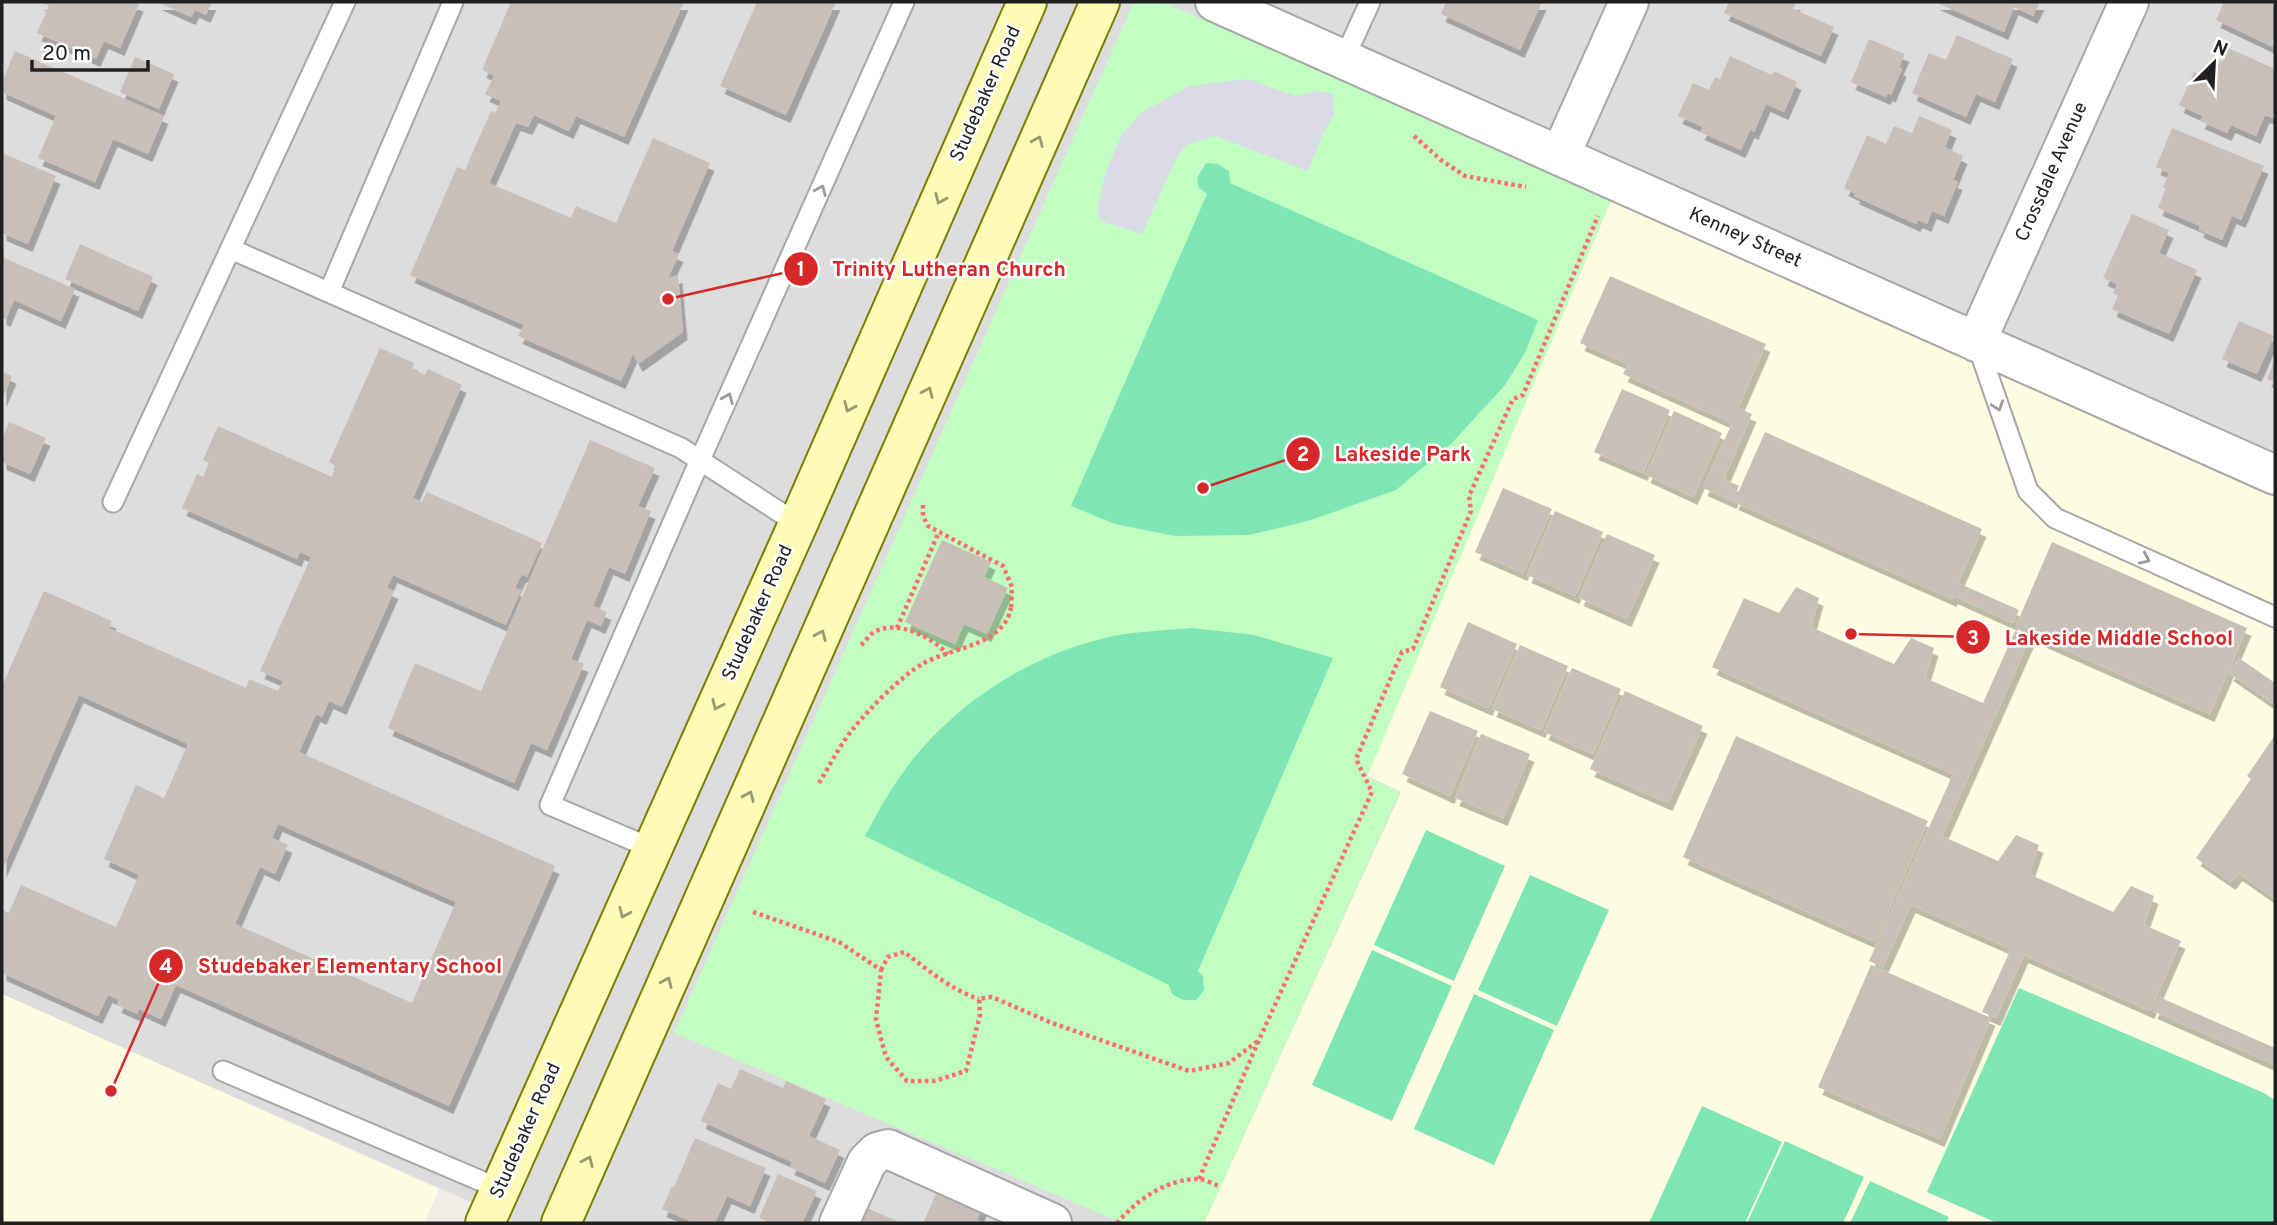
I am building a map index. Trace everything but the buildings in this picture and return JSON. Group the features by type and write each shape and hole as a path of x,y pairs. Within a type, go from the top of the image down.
{"main road":[{"name":"Studebaker Road","path":"485,1223 798,524 1027,2"},
{"path":"561,1223 1100,2"}],"street":[{"name":"Kenney Street","path":"1215,2 2275,475"},
{"path":"1560,156 1629,2"},
{"name":"Crossdale Avenue","path":"1976,342 2129,2"},
{"path":"839,1223 867,1162 877,1152 888,1149 1052,1223"}],"lane":[{"path":"113,502 345,2"},
{"path":"329,292 453,2"},
{"path":"653,849 550,805 904,2"},
{"path":"1344,59 1370,2"},
{"path":"231,249 681,448 798,524"},
{"path":"1976,342 2028,491 2055,518 2275,617"},
{"path":"223,1071 500,1189"}],"path":[{"path":"1199,1179 1372,792 1356,759 1402,652 1413,649 1471,511 1469,496 1513,399 1523,395 1601,208"},
{"path":"819,783 853,729 894,687 924,663 992,636 1008,621 1012,587 1003,565 928,526 923,516 923,501"},
{"path":"897,628 939,532"},
{"path":"858,648 874,632 897,628 934,640 948,654"},
{"path":"753,912 839,942 881,970"},
{"path":"979,999 980,1015 966,1071 934,1081 907,1081 886,1057 876,1020 881,970 888,957 904,952 968,995 979,999 992,997 1052,1023 1189,1071 1229,1063 1259,1040"},
{"path":"1117,1223 1132,1206 1162,1187 1199,1179 1219,1186"}],"shaded area":[{"path":"2,2 2275,2 2275,1223 518,1223 2,994"},
{"path":"1248,79 1295,96 1317,91 1334,94 1334,115 1324,131 1308,171 1215,136 1186,145 1176,159 1142,234 1101,221 1097,209 1106,171 1121,136 1141,113 1189,86"},
{"path":"1612,198 2275,493 2275,1223 1204,1223 1401,792 1367,776"},
{"path":"2,994 439,1189 424,1223 2,1223"}],"green space":[{"path":"1134,2 1163,2 1612,198 1367,777 1400,792 1204,1223 1123,1223 674,1033"},
{"path":"1206,163 1218,164 1229,171 1230,183 1538,320 1526,351 1505,385 1451,444 1396,490 1311,520 1249,535 1175,536 1115,524 1071,506 1207,194 1199,188 1197,178"},
{"path":"1192,628 1254,635 1333,658 1198,971 1203,976 1204,990 1196,1000 1183,1000 1172,994 1169,985 865,836 893,786 923,748 944,726 991,688 1044,659 1101,639 1123,634"},
{"path":"1426,830 1505,866 1454,981 1374,945"},
{"path":"1530,875 1609,910 1557,1026 1478,990"},
{"path":"1372,950 1452,986 1392,1121 1312,1085"},
{"path":"2019,988 2275,1100 2275,1223 1997,1223 1927,1192"},
{"path":"1474,994 1554,1030 1494,1165 1414,1129"},
{"path":"1702,1106 1782,1142 1745,1223 1649,1223"},
{"path":"1785,1141 1864,1177 1843,1223 1747,1223"},
{"path":"1870,1181 1949,1217 1946,1223 1850,1223"}],"place":[{"name":"Trinity Lutheran Church","path":"668,299"},
{"name":"Lakeside Park","path":"1203,488"},
{"name":"Lakeside Middle School","path":"1851,634"},
{"name":"Studebaker Elementary School","path":"111,1091"}]}
